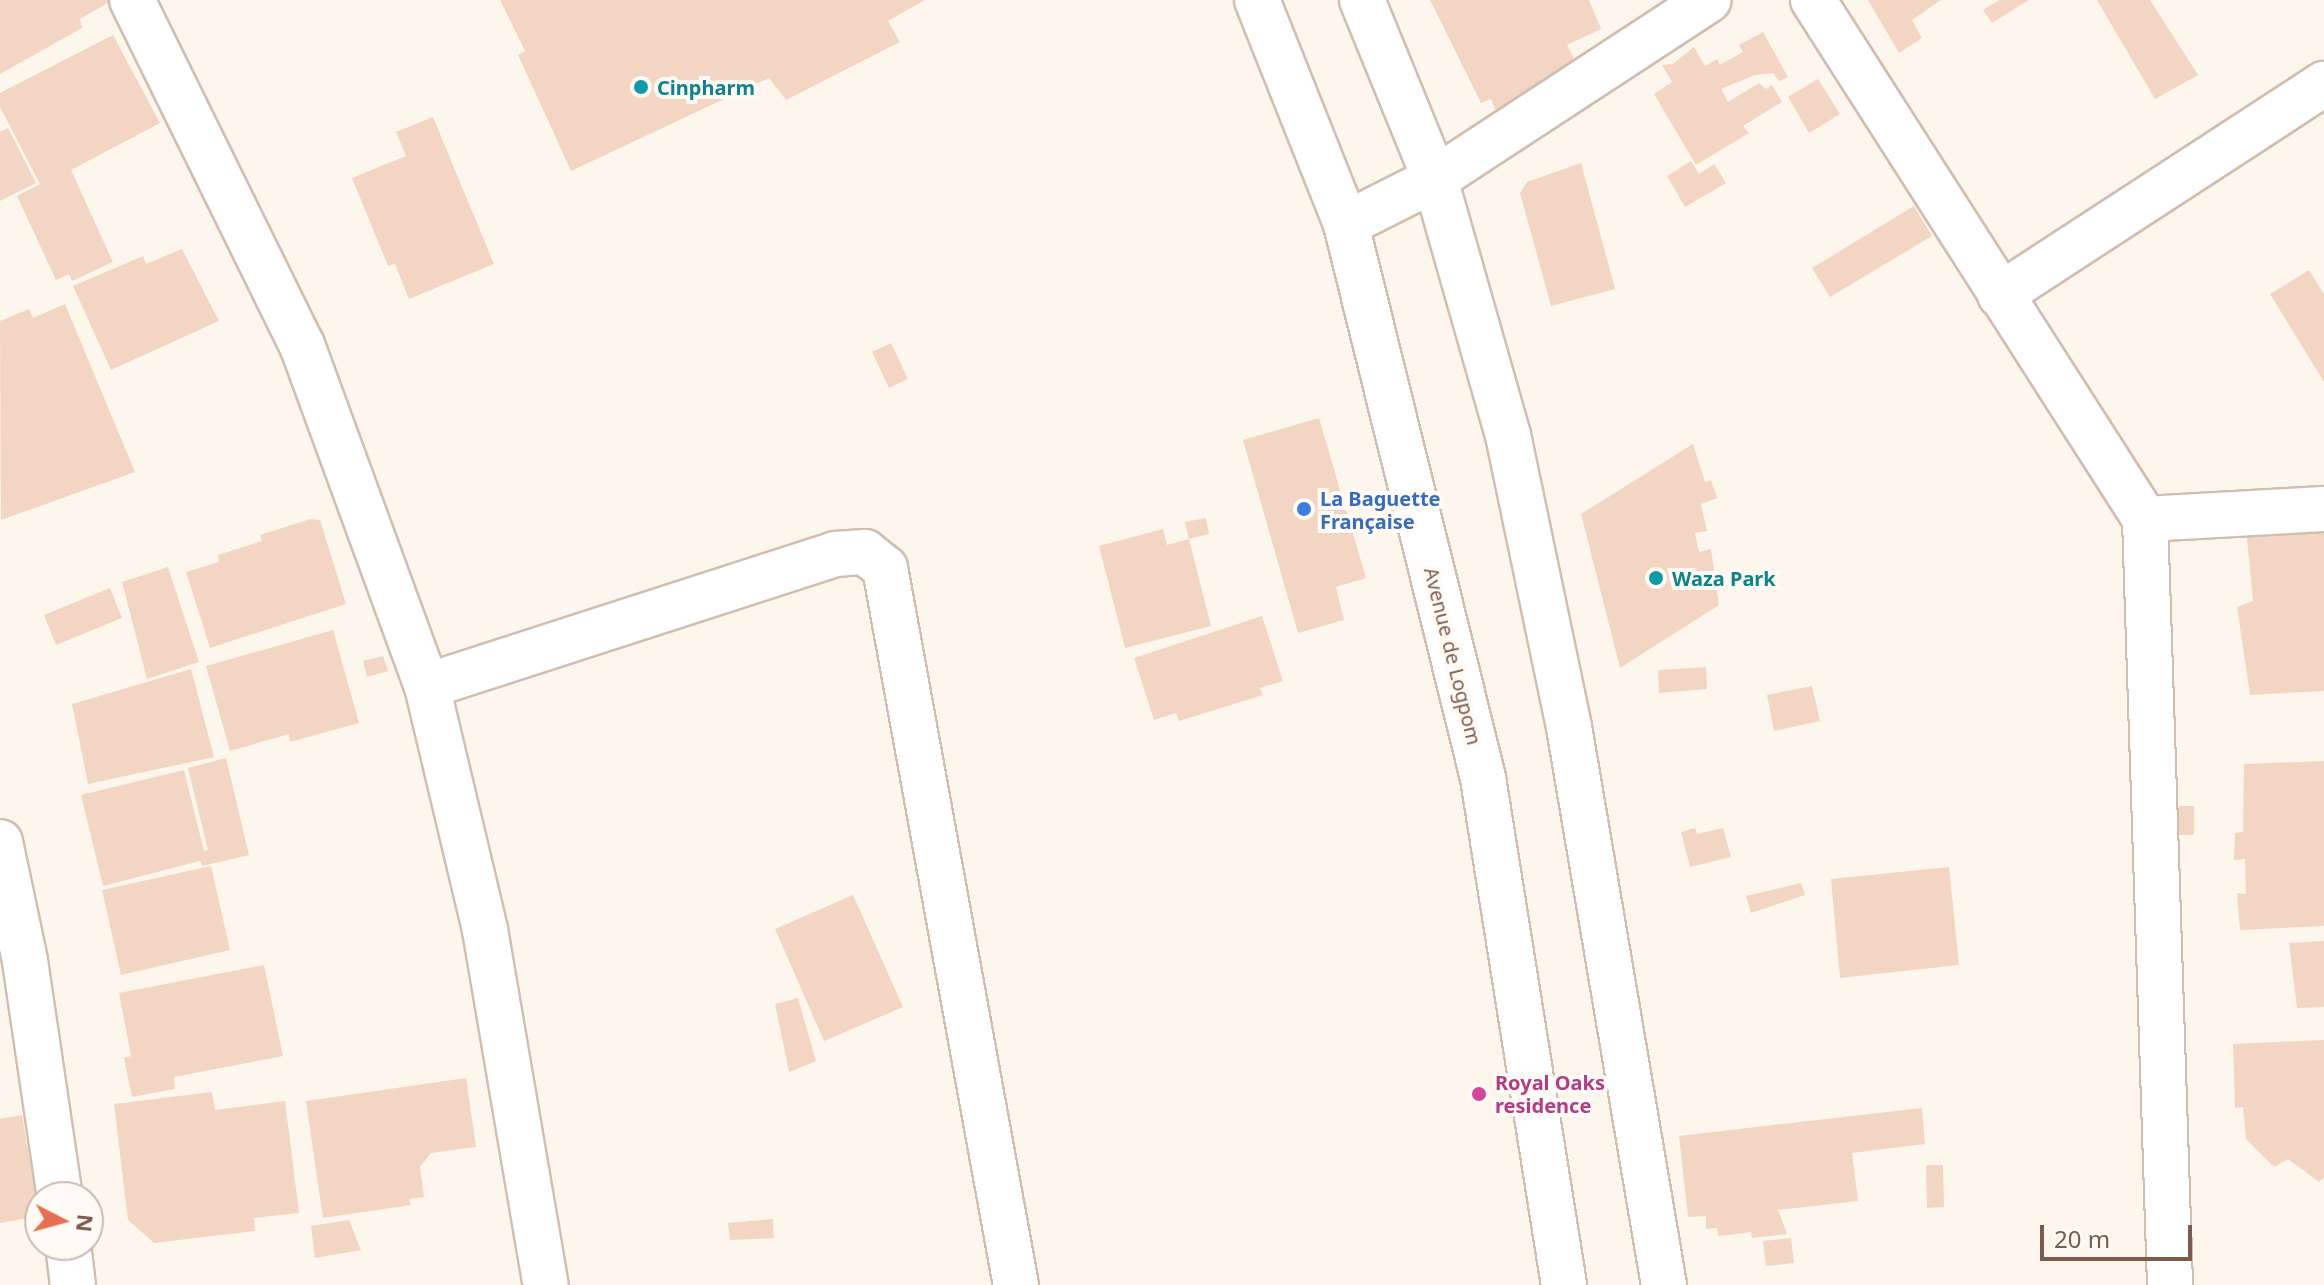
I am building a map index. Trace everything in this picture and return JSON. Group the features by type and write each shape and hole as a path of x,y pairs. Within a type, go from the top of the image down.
{"street":[{"path":"132,0 302,345 427,686 485,930 546,1285"},
{"name":"Avenue de Logpom","path":"1257,0 1346,224 1483,778 1564,1285"},
{"path":"1362,0 1435,179 1508,435 1569,727 1664,1285"},
{"path":"1346,224 1435,179 1709,0"},
{"path":"1813,0 2145,519 2170,1285"},
{"path":"2000,295 2324,84"},
{"path":"2145,519 2324,509"},
{"path":"427,686 835,554 865,552 885,568 1016,1285"},
{"path":"0,842 25,961 58,1181"},
{"path":"70,1261 73,1285"}],"building":[{"path":"0,0 113,0 80,19 82,28 0,74"},
{"name":"Cinpharm","path":"500,0 925,0 888,21 900,42 786,100 769,78 571,171 518,55 525,51"},
{"path":"1430,0 1589,0 1601,29 1567,45 1582,74 1496,111 1491,99 1481,103"},
{"path":"1868,0 1941,0 1912,20 1922,38 1899,53"},
{"path":"1999,0 2029,0 1992,23 1983,10"},
{"path":"2097,0 2150,0 2198,75 2155,99"},
{"path":"1763,32 1788,77 1779,81 1773,73 1755,75 1721,89 1728,102 1759,83 1766,89 1772,85 1782,102 1743,126 1749,133 1696,165 1654,94 1672,82 1662,65 1673,64 1694,47 1705,66 1717,59 1720,65 1743,52 1739,45"},
{"path":"113,35 160,123 71,170 113,262 72,281 69,274 56,280 17,196 40,184 0,107 0,93"},
{"path":"1818,79 1840,114 1809,133 1788,97"},
{"path":"433,117 494,264 409,299 395,264 388,266 352,178 406,156 396,132"},
{"path":"8,128 36,183 0,201 0,132"},
{"path":"1691,161 1699,174 1714,164 1726,183 1685,207 1667,176"},
{"path":"1581,163 1615,289 1551,306 1520,193 1527,182"},
{"path":"1914,206 1932,236 1830,297 1812,268"},
{"path":"182,249 219,321 111,370 73,286 143,256 146,264"},
{"path":"2309,270 2324,294 2324,382 2270,294"},
{"path":"65,304 135,472 1,520 0,321 29,309 33,318"},
{"path":"891,343 908,379 889,388 872,352"},
{"name":"La Baguette Française","path":"1319,418 1366,578 1336,587 1344,620 1298,633 1243,440"},
{"name":"Waza Park","path":"1693,444 1705,482 1711,480 1717,498 1701,504 1707,531 1695,533 1699,552 1711,549 1719,605 1620,668 1581,514"},
{"path":"1206,518 1209,534 1189,539 1185,522"},
{"path":"311,519 320,520 346,604 210,648 186,572 219,562 218,555 262,541 260,535"},
{"path":"2324,520 2324,691 2250,695 2237,607 2253,601 2246,529"},
{"path":"1163,529 1167,545 1189,539 1211,626 1125,648 1099,546"},
{"path":"168,567 199,662 147,679 122,582"},
{"path":"110,588 122,618 56,645 44,615"},
{"path":"1262,616 1283,681 1260,688 1263,695 1179,721 1176,713 1154,720 1134,658"},
{"path":"333,630 359,723 290,742 289,734 230,751 206,666"},
{"path":"383,656 388,671 367,677 363,661"},
{"path":"1706,667 1707,689 1659,693 1658,670"},
{"path":"191,669 214,757 88,784 72,704"},
{"path":"1812,686 1820,721 1774,731 1767,695"},
{"path":"226,758 249,855 202,866 200,861 103,886 81,795 184,770 204,851 208,850 188,768"},
{"path":"2324,761 2324,926 2240,930 2237,893 2246,894 2245,859 2234,860 2235,833 2243,832 2244,764"},
{"path":"2179,806 2194,806 2194,835 2179,835"},
{"path":"1695,828 1697,834 1723,828 1731,857 1690,867 1681,832"},
{"path":"211,866 230,950 121,975 102,890"},
{"path":"1949,867 1959,965 1840,978 1831,879"},
{"path":"1801,883 1805,895 1751,913 1746,896"},
{"path":"853,895 903,1007 824,1041 775,929"},
{"path":"2324,941 2324,1007 2297,1008 2289,943"},
{"path":"264,965 283,1056 174,1077 175,1089 132,1097 124,1058 131,1056 119,993"},
{"path":"798,998 816,1061 789,1072 775,1004"},
{"path":"2324,1040 2324,1177 2319,1182 2288,1159 2274,1167 2246,1139 2243,1107 2235,1108 2233,1044"},
{"path":"466,1078 476,1147 431,1153 420,1167 424,1197 409,1199 411,1205 323,1218 306,1101"},
{"path":"212,1092 215,1110 285,1101 299,1213 254,1218 255,1231 154,1243 128,1220 114,1104"},
{"path":"1922,1108 1925,1144 1852,1153 1858,1201 1778,1210 1787,1234 1752,1238 1751,1232 1718,1236 1717,1228 1706,1229 1706,1216 1688,1217 1679,1136"},
{"path":"22,1115 33,1181 24,1181 24,1219 0,1223 0,1119"},
{"path":"1926,1165 1943,1165 1944,1207 1927,1208"},
{"path":"773,1219 774,1238 730,1240 728,1223"},
{"path":"349,1220 361,1250 315,1258 311,1226"},
{"path":"1791,1238 1794,1263 1766,1266 1763,1241"}],"place":[{"name":"Cinpharm","path":"641,87"},
{"name":"La Baguette Française","path":"1304,509"},
{"name":"Waza Park","path":"1656,578"},
{"name":"Royal Oaks residence","path":"1479,1094"}]}
